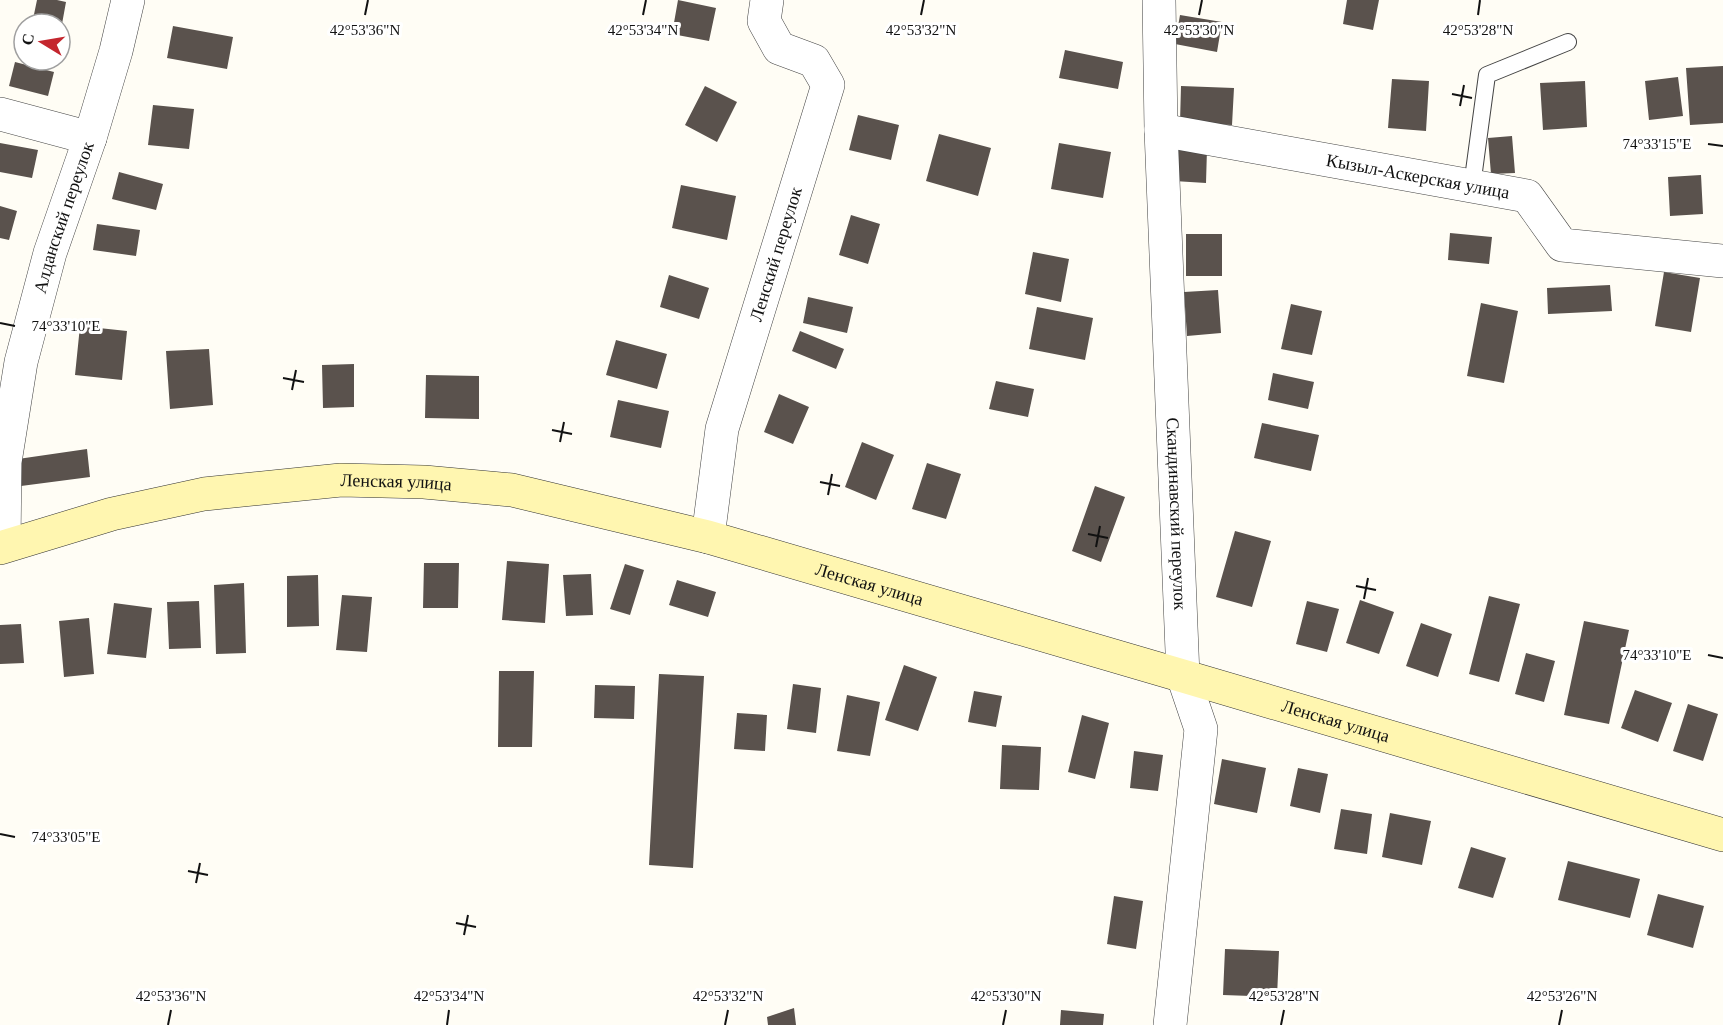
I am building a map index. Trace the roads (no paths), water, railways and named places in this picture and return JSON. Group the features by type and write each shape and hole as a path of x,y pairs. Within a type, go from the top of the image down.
{"main road":[{"name":"Ленская улица","path":"2,547 112,514 204,494 340,480 424,482 512,490 708,537 1723,836"}],"street":[{"name":"Алданский переулок","path":"2,547 5,462 21,362 50,253 90,138 116,51 128,0"},
{"name":"Ленский переулок","path":"708,537 722,429 828,85 814,61 779,48 764,21 767,0"},
{"name":"Скандинавский переулок","path":"1159,0 1161,130 1184,676 1201,729 1170,1025"},
{"path":"0,114 90,138"},
{"name":"Кызыл-Аскерская улица","path":"1161,130 1527,196 1562,245 1723,261"}],"lane":[{"path":"1472,186 1487,75 1569,42"}]}
